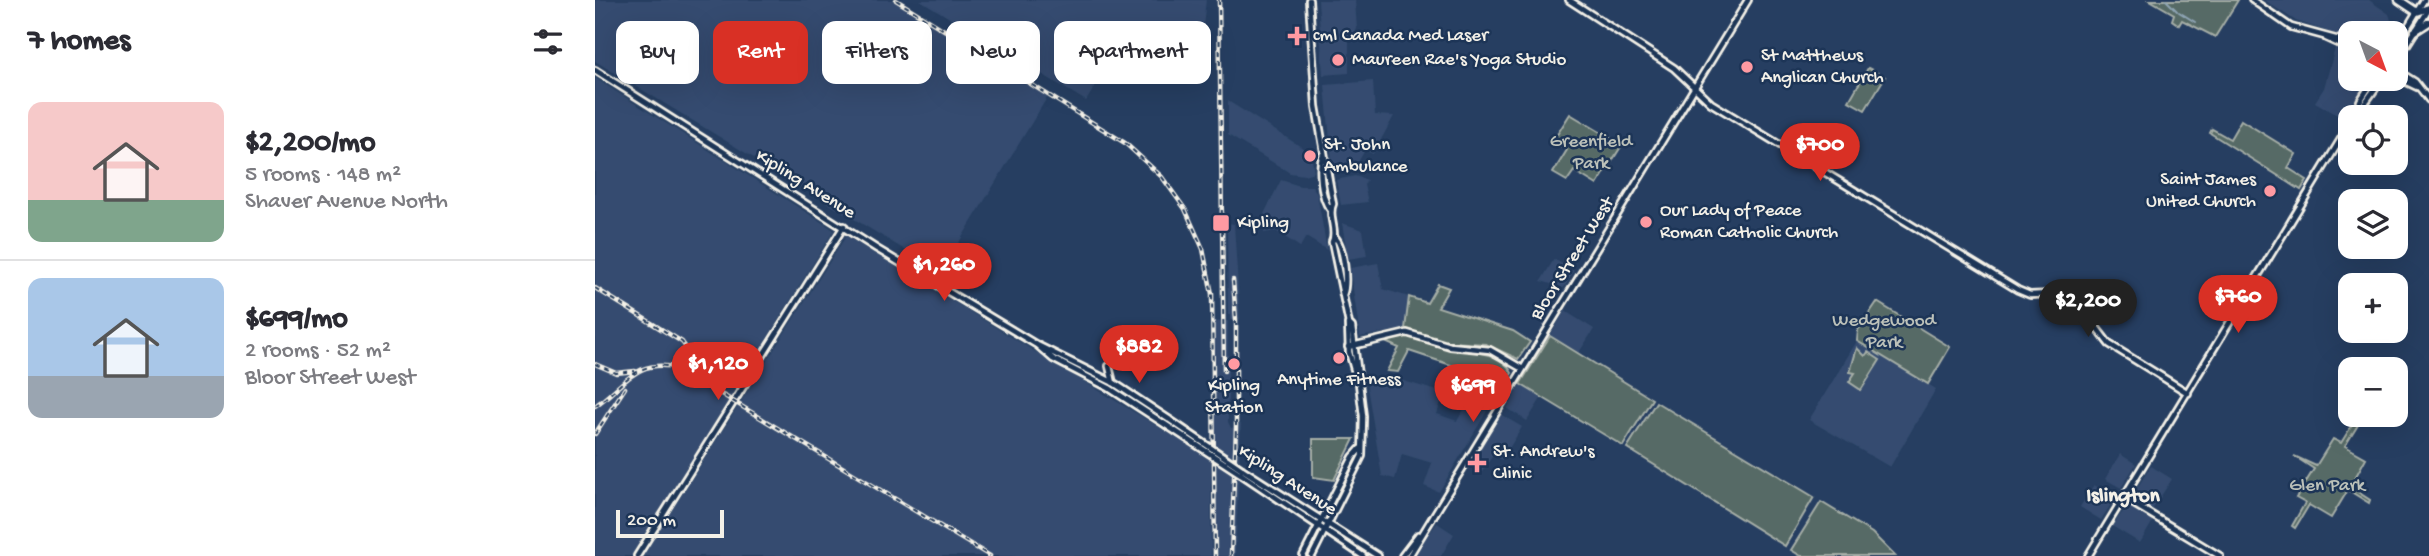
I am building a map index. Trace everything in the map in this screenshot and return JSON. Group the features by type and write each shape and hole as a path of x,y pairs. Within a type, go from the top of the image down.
{"highway":[{"path":"2399,0 2417,12 2429,9"},
{"path":"2415,31 2429,22"}],"main road":[{"path":"1309,0 1323,154 1327,161 1333,204 1330,209 1335,237 1332,242 1349,324 1351,367 1356,373"},
{"path":"1569,0 1667,62 1718,107 2018,290 2030,295 2052,295 2061,298 2089,319 2109,344 2188,393"},
{"name":"Bloor Street West","path":"1409,556 1421,532 1748,0"},
{"path":"2252,0 2287,25 2338,40"},
{"path":"2408,27 2424,0"},
{"path":"2408,42 2429,9"},
{"path":"2326,37 2338,43"},
{"name":"Kipling Avenue","path":"595,70 1037,345 1114,383 1168,423"},
{"path":"2408,80 2429,100"},
{"path":"2408,83 2417,87"},
{"path":"2088,556 2338,144"},
{"path":"637,556 844,226"},
{"path":"1312,556 1359,463 1363,416 1355,346 1352,327 1349,324"},
{"path":"1348,347 1392,334 1410,334 1447,346 1494,351 1521,368"},
{"name":"Kipling Avenue","path":"1037,345 1052,359 1109,388 1168,423 1320,523 1363,556"},
{"path":"1094,374 1109,366 1114,383"},
{"path":"1303,556 1353,457 1360,449"},
{"path":"2123,497 2220,556"},
{"name":"Kipling Avenue","path":"1326,528 1378,556"},
{"name":"Bloor Street West","path":"1402,556 1421,532"}],"shaded area":[{"path":"595,0 892,0 926,21 822,21 822,84 932,84 932,25 946,33 946,84 1028,84 1048,96 941,272 633,84 699,84 699,21 616,21 616,74 595,61"},
{"path":"920,0 1206,0 1204,21 1054,21 1054,82 1040,73 1040,21 955,21"},
{"path":"1318,0 1355,0 1357,29 1349,40 1349,73 1323,75"},
{"path":"2264,0 2369,0 2389,14 2391,21 2338,21 2338,35 2296,21"},
{"path":"2335,48 2338,50 2338,91 2361,91 2352,105 2338,105 2338,115 2315,102 2324,88"},
{"path":"595,78 834,230 632,556 595,556"},
{"path":"1373,81 1375,115 1394,116 1373,154 1365,150 1353,171 1333,174 1325,85"},
{"path":"1058,84 1097,84 1086,101"},
{"path":"1228,101 1311,153 1314,172 1304,175 1290,173 1228,135"},
{"path":"1355,176 1367,180 1364,185 1368,202 1341,205 1336,180"},
{"path":"1281,180 1300,186 1312,186 1317,193 1327,250 1306,237 1300,247 1276,231 1264,233 1263,216"},
{"path":"1227,223 1234,224 1240,319 1236,320 1231,320 1231,315 1228,315"},
{"path":"1342,223 1363,230 1367,256 1348,259"},
{"path":"846,236 1211,459 1211,556 643,556"},
{"path":"1554,259 1574,271 1564,288 1541,281"},
{"path":"1378,263 1383,289 1409,297 1405,329 1360,337 1350,268"},
{"path":"1565,311 1594,329 1578,354 1550,336"},
{"path":"1228,321 1228,422 1231,428 1235,427 1235,422 1241,424 1235,556 1213,556 1212,322"},
{"path":"1857,341 1936,389 1890,467 1809,420"},
{"path":"1486,376 1505,383 1490,404 1472,397"},
{"path":"1390,377 1444,393 1437,414 1457,421 1468,403 1487,411 1439,492 1424,486 1432,463 1402,454 1395,479 1382,476 1366,381"},
{"path":"1520,384 1542,397 1527,421 1507,408"},
{"path":"1500,414 1522,427 1502,460 1493,455 1482,472 1469,464"},
{"path":"2120,454 2136,464 2121,488 2105,479"},
{"path":"2151,466 2172,479 2152,510 2131,497"},
{"path":"2094,485 2115,498 2101,520 2080,507"},
{"path":"2127,506 2153,521 2140,543 2112,526"},
{"path":"1437,523 1454,534 1441,556 1413,556"}],"green space":[{"path":"2150,0 2238,0 2215,37 2182,20 2179,25 2172,20 2174,14"},
{"path":"1868,68 1885,77 1865,110 1849,101"},
{"name":"Greenfield Park","path":"1570,114 1622,145 1597,185 1574,171 1567,181 1553,173 1567,150 1553,141"},
{"path":"2241,120 2296,154 2288,168 2307,180 2301,190 2210,133 2212,129 2230,139"},
{"path":"1438,284 1449,288 1438,307 1513,331 1530,342 1518,359 1486,344 1447,342 1405,329 1409,297 1427,303"},
{"name":"Wedgewood Park","path":"1877,302 1950,347 1928,384 1857,341 1858,330"},
{"path":"1408,336 1446,348 1492,356 1507,365 1512,373 1505,383 1409,351 1398,372 1387,371 1399,348 1383,341"},
{"path":"1550,336 1652,399 1623,446 1520,384"},
{"path":"1857,348 1865,356 1868,352 1880,360 1861,390 1849,382 1855,373 1850,372"},
{"path":"1656,402 1814,497 1785,546 1627,448"},
{"name":"Glen Park","path":"2351,427 2357,427 2345,446 2366,458 2350,487 2370,500 2369,503 2348,490 2331,518 2309,505 2295,528 2292,526 2305,503 2296,498 2314,469 2294,456 2316,466 2333,439 2341,443"},
{"path":"1313,439 1354,439 1334,480 1313,477"},
{"path":"1821,502 1872,533 1895,556 1801,556 1791,550"}],"waterway":[{"path":"2166,0 2177,11"},
{"path":"2179,12 2195,22"}],"railway":[{"path":"896,0 1125,143 1162,177 1185,209 1203,249 1212,294 1215,556"},
{"path":"1219,0 1224,371"},
{"path":"1231,556 1236,427 1236,320 1233,280"},
{"path":"595,288 682,342 712,384"},
{"path":"595,364 616,373 635,371"},
{"path":"595,406 641,370 651,366 678,368 990,556"},
{"path":"595,434 625,388"}],"place":[{"name":"cml Canada Med Laser","path":"1297,36"},
{"name":"Maureen Rae's Yoga Studio","path":"1338,60"},
{"name":"St Matthews Anglican Church","path":"1747,67"},
{"name":"St. John Ambulance","path":"1310,156"},
{"name":"Saint James United Church","path":"2270,191"},
{"name":"Our Lady of Peace Roman Catholic Church","path":"1646,222"},
{"name":"Kipling","path":"1221,223"},
{"name":"Anytime Fitness","path":"1339,358"},
{"name":"Kipling Station","path":"1234,364"},
{"name":"St. Andrew's Clinic","path":"1477,463"}],"district":[{"name":"Islington","path":"2123,497"}]}
